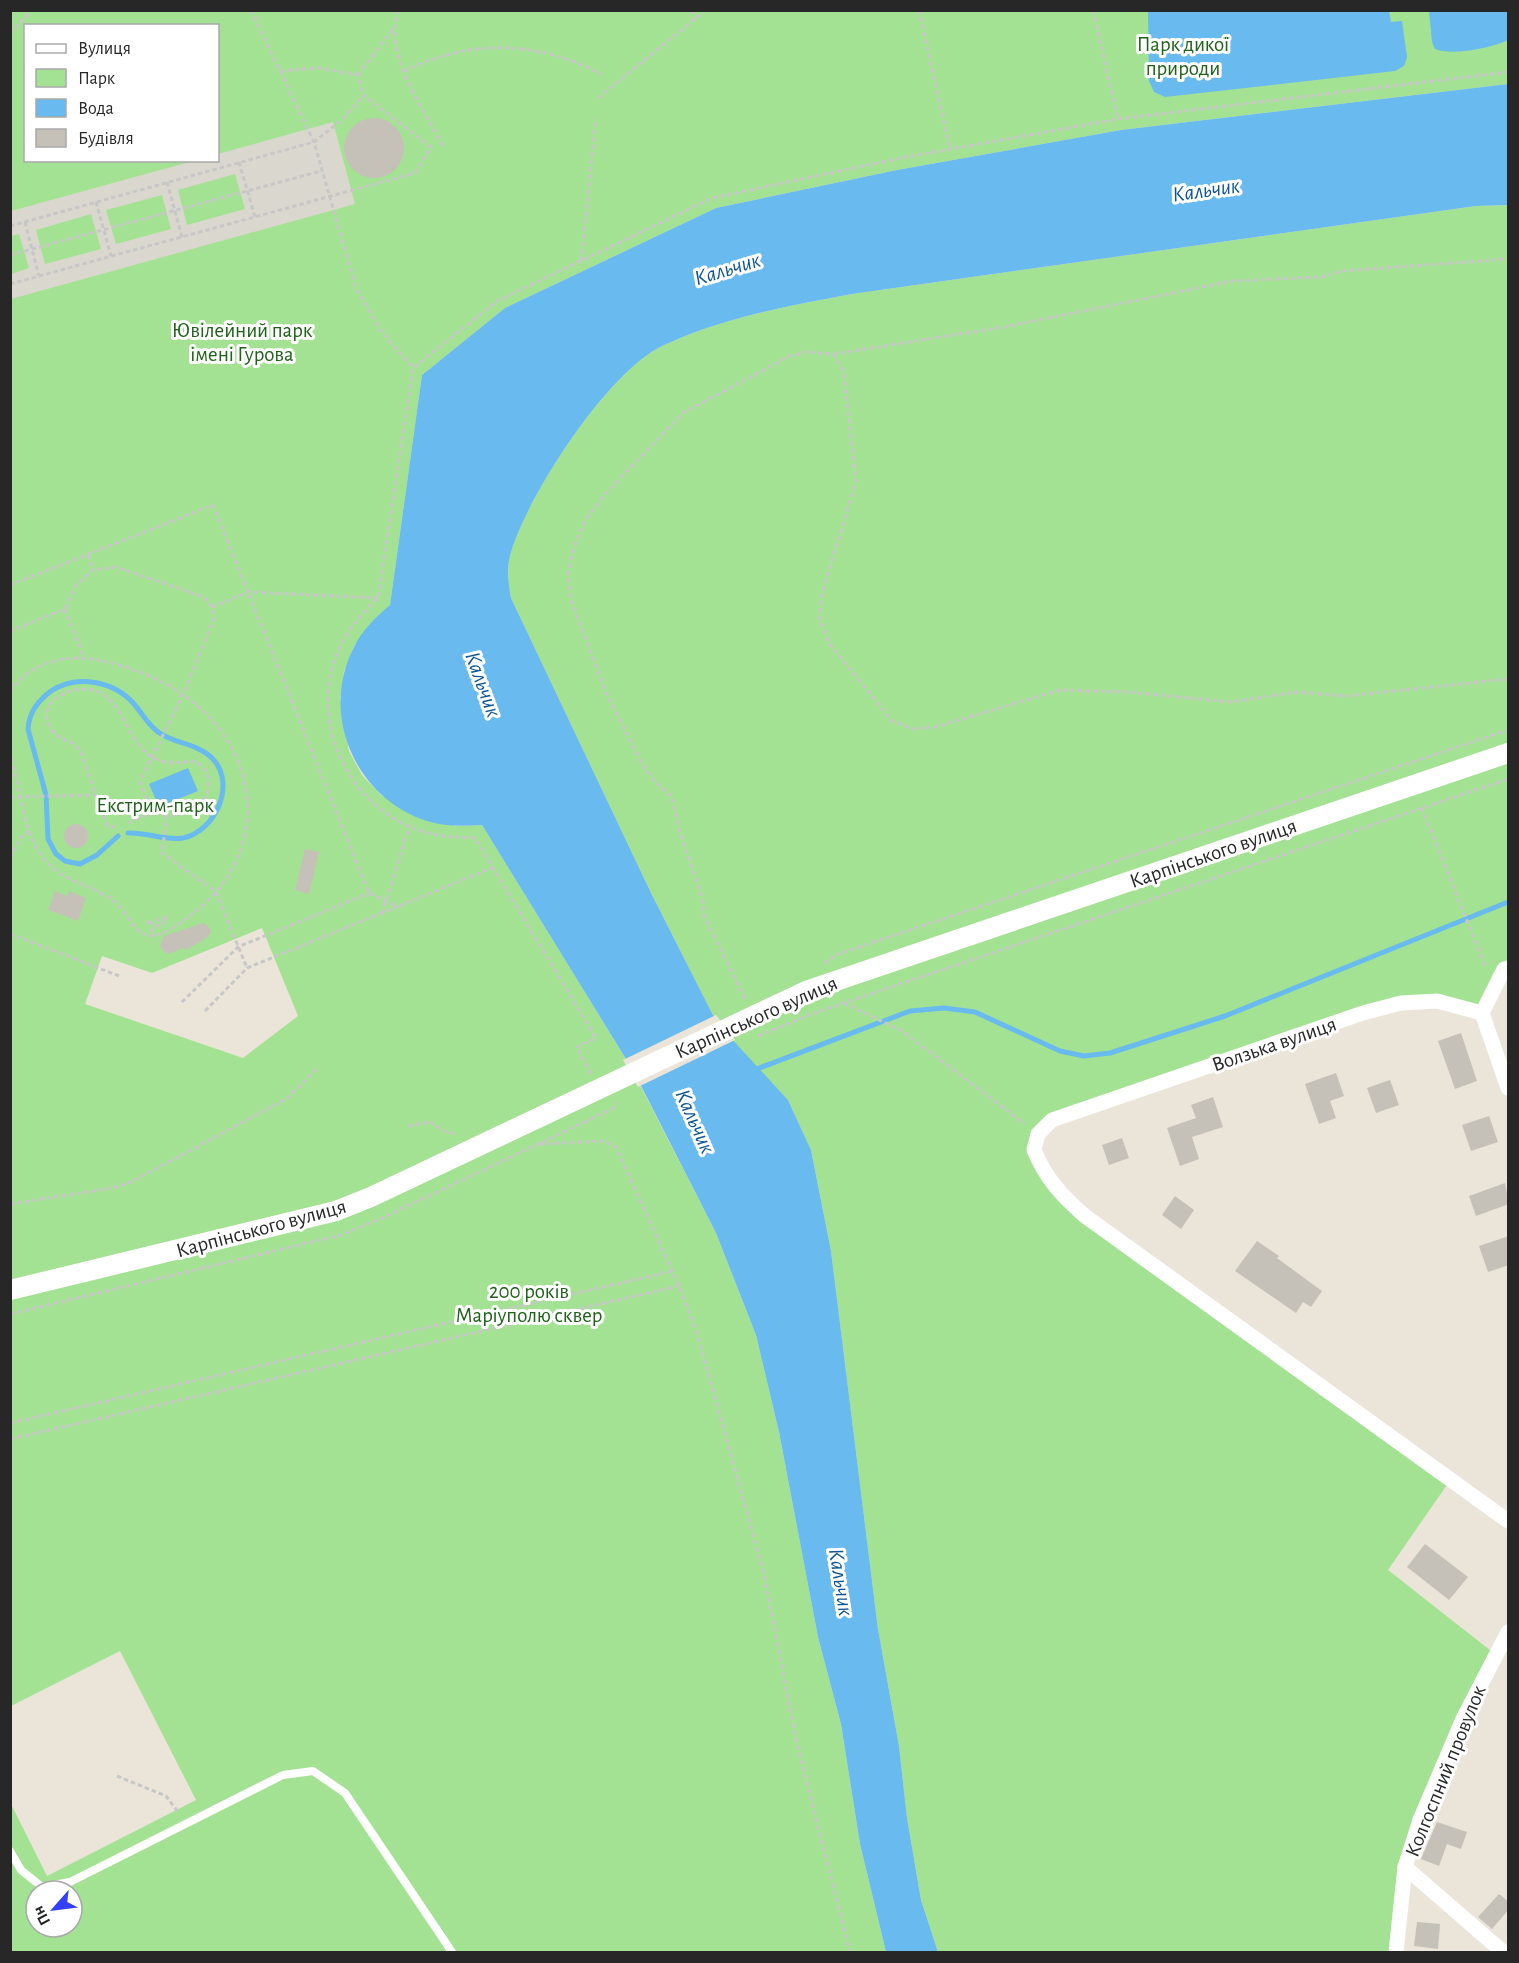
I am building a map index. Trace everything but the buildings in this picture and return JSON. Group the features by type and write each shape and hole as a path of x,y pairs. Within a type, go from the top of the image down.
{"street":[{"name":"Карпінського вулиця","path":"10,1290 336,1211 371,1197 615,1082 738,1021 806,991 1509,753"},
{"path":"1509,968 1504,969 1482,1013 1509,1088"},
{"name":"Волзька вулиця","path":"1038,1134 1052,1120 1363,1013 1401,1003 1437,1001 1482,1013"},
{"path":"1038,1134 1034,1150 1043,1173 1060,1194 1085,1216 1509,1521"},
{"name":"Колгоспний провулок","path":"1396,1953 1405,1867 1420,1820 1463,1719 1509,1632"},
{"path":"1405,1867 1503,1953"}],"lane":[{"path":"10,1851 21,1870 42,1887 70,1882 282,1775 313,1772 345,1793 452,1953"}],"path":[{"path":"10,33 33,10"},
{"path":"250,10 314,142 361,297 381,331 413,368"},
{"path":"398,10 394,28 396,50 404,71 444,146"},
{"path":"691,10 695,19"},
{"path":"598,98 706,10"},
{"path":"919,10 950,150"},
{"path":"1093,10 1118,119"},
{"path":"358,75 394,28"},
{"path":"404,71 423,62 462,50 503,46 544,51 583,64 601,74"},
{"path":"280,71 319,68 358,75"},
{"path":"592,1076 577,1047 596,1038 475,838 441,837 409,827 385,814 364,796 347,773 335,748 329,721 328,694 333,666 348,633 358,618 378,598 413,368 497,301 712,198 1118,119 1509,72"},
{"path":"10,284 415,173 431,147 363,95 358,75"},
{"path":"10,226 314,142 342,120 363,95"},
{"path":"581,261 596,118"},
{"path":"239,162 255,217"},
{"path":"10,255 322,170"},
{"path":"167,183 182,237"},
{"path":"96,202 111,256"},
{"path":"25,222 39,276"},
{"path":"746,1000 704,915 702,897 680,832 672,797 654,781 643,765 606,693 571,600 568,575 573,549 585,521 604,495 683,413 788,357 806,352 834,354 1004,327 1232,281 1322,277 1342,271 1509,259"},
{"path":"834,354 844,373 856,482 820,597 820,620 828,643 892,722 914,729 935,727 1048,692 1128,692 1231,702 1296,692 1346,696 1509,679"},
{"path":"10,585 213,505 369,893 399,907"},
{"path":"88,555 93,570"},
{"path":"11,631 65,609 76,585 93,570 116,567 204,597 212,607 214,619 183,695 140,784 151,814"},
{"path":"212,607 249,592 378,598"},
{"path":"65,609 84,657"},
{"path":"10,692 23,678 40,666 56,660 84,657 157,679 183,695 210,719 230,744 243,772 249,801 248,827 242,850 231,873 216,892 187,918 154,936 145,935 136,929 121,908 106,896 70,880 53,868 39,852 29,831 10,755"},
{"path":"115,827 107,826 80,750 75,744 55,734 47,720 50,705 61,694 84,688 106,697 140,747 153,757 176,764 197,762 203,765 210,780 209,790 201,804 187,813 151,814 125,824"},
{"path":"817,968 838,954 1509,730"},
{"path":"762,1036 844,1003 1509,779"},
{"path":"10,797 21,799 96,795"},
{"path":"1422,808 1495,989"},
{"path":"167,815 161,850 164,856 216,892 247,968"},
{"path":"382,914 409,827"},
{"path":"10,858 21,838 29,831"},
{"path":"205,1011 247,968 492,868"},
{"path":"182,1002 238,947 369,893"},
{"path":"148,920 148,925 165,917 167,921 151,929 154,936"},
{"path":"10,934 119,976"},
{"path":"844,1003 902,1031 1038,1134"},
{"path":"10,1204 112,1188 131,1182 286,1099 319,1067"},
{"path":"538,1144 603,1141 616,1147 679,1286 697,1333 714,1401 739,1480 764,1574 796,1739 850,1953"},
{"path":"10,1423 673,1271"},
{"path":"10,1439 679,1286"},
{"path":"117,1776 166,1796 187,1823"}],"green space":[{"name":"Ювілейний парк імені Гурова","path":"10,11 1508,11 1508,84 1121,130 897,170 716,208 505,308 422,375 390,605 370,624 354,646 344,671 340,698 349,751 362,775 381,795 455,826 482,825 629,1064 367,1188 331,1202 11,1280","holes":["262,928 298,1016 243,1058 85,1004 102,956 152,973"]},
{"path":"1508,205 1508,745 717,1023 652,895 510,592 508,574 510,555 536,497 553,466 574,436 618,381 641,360 662,346 685,336 731,320 803,303 852,294 1476,206"},
{"path":"1508,761 1508,968 1482,1013 1401,1003 1052,1120 1034,1150 1060,1194 1451,1479 1388,1570 1495,1654 1420,1820 1396,1952 938,1952 921,1900 907,1818 899,1746 878,1629 831,1251 811,1150 788,1100 726,1035 776,1011"},
{"name":"200 років Маріуполю сквер","path":"637,1079 716,1233 756,1335 779,1432 818,1637 841,1724 860,1844 886,1952 11,1952 11,1804 47,1876 196,1800 120,1651 11,1706 11,1290 303,1221"}],"shaded area":[{"path":"333,122 355,204 11,299 11,274 29,268 19,234 11,236 11,211 189,162 219,162 219,154","holes":["235,174 245,209 187,225 178,190","162,195 171,229 116,244 106,210","91,214 101,249 45,264 36,230"]}],"water":[{"name":"Парк дикої природи","path":"1148,11 1389,11 1391,22 1402,21 1407,57 1404,66 1395,71 1165,97 1154,92 1149,81"},
{"path":"1429,11 1508,11 1508,40 1472,50 1451,52 1435,49 1432,42"},
{"name":"Кальчик","path":"1508,84 1508,205 1476,206 852,294 731,320 662,346 641,360 595,407 553,466 512,549 508,574 511,598 652,895 717,1023 788,1100 811,1150 831,1251 878,1629 899,1746 907,1818 921,1900 938,1952 886,1952 860,1844 841,1724 818,1637 779,1432 756,1335 716,1233 634,1072 482,825 441,824 427,821 402,810 380,794 363,774 350,750 343,725 341,699 344,673 354,647 365,629 390,605 422,375 505,308 716,208 897,170 1121,130"},
{"path":"188,768 198,791 159,807 149,784"}],"pier":[{"path":"716,1015 735,1040 638,1087 623,1060"}],"waterway":[{"path":"118,836 97,855 80,864 65,861 56,854 48,839 46,795 28,729 30,717 38,703 51,691 61,686 83,682 106,685 116,690 126,696 158,732 206,753 219,768 223,780 223,792 219,805 205,826 195,834 176,839 128,833"},
{"path":"754,1070 910,1011 944,1008 975,1012 1060,1051 1084,1056 1110,1053 1225,1016 1508,902"}],"park label":[{"name":"Екстрим-парк","path":"155,805"}]}
